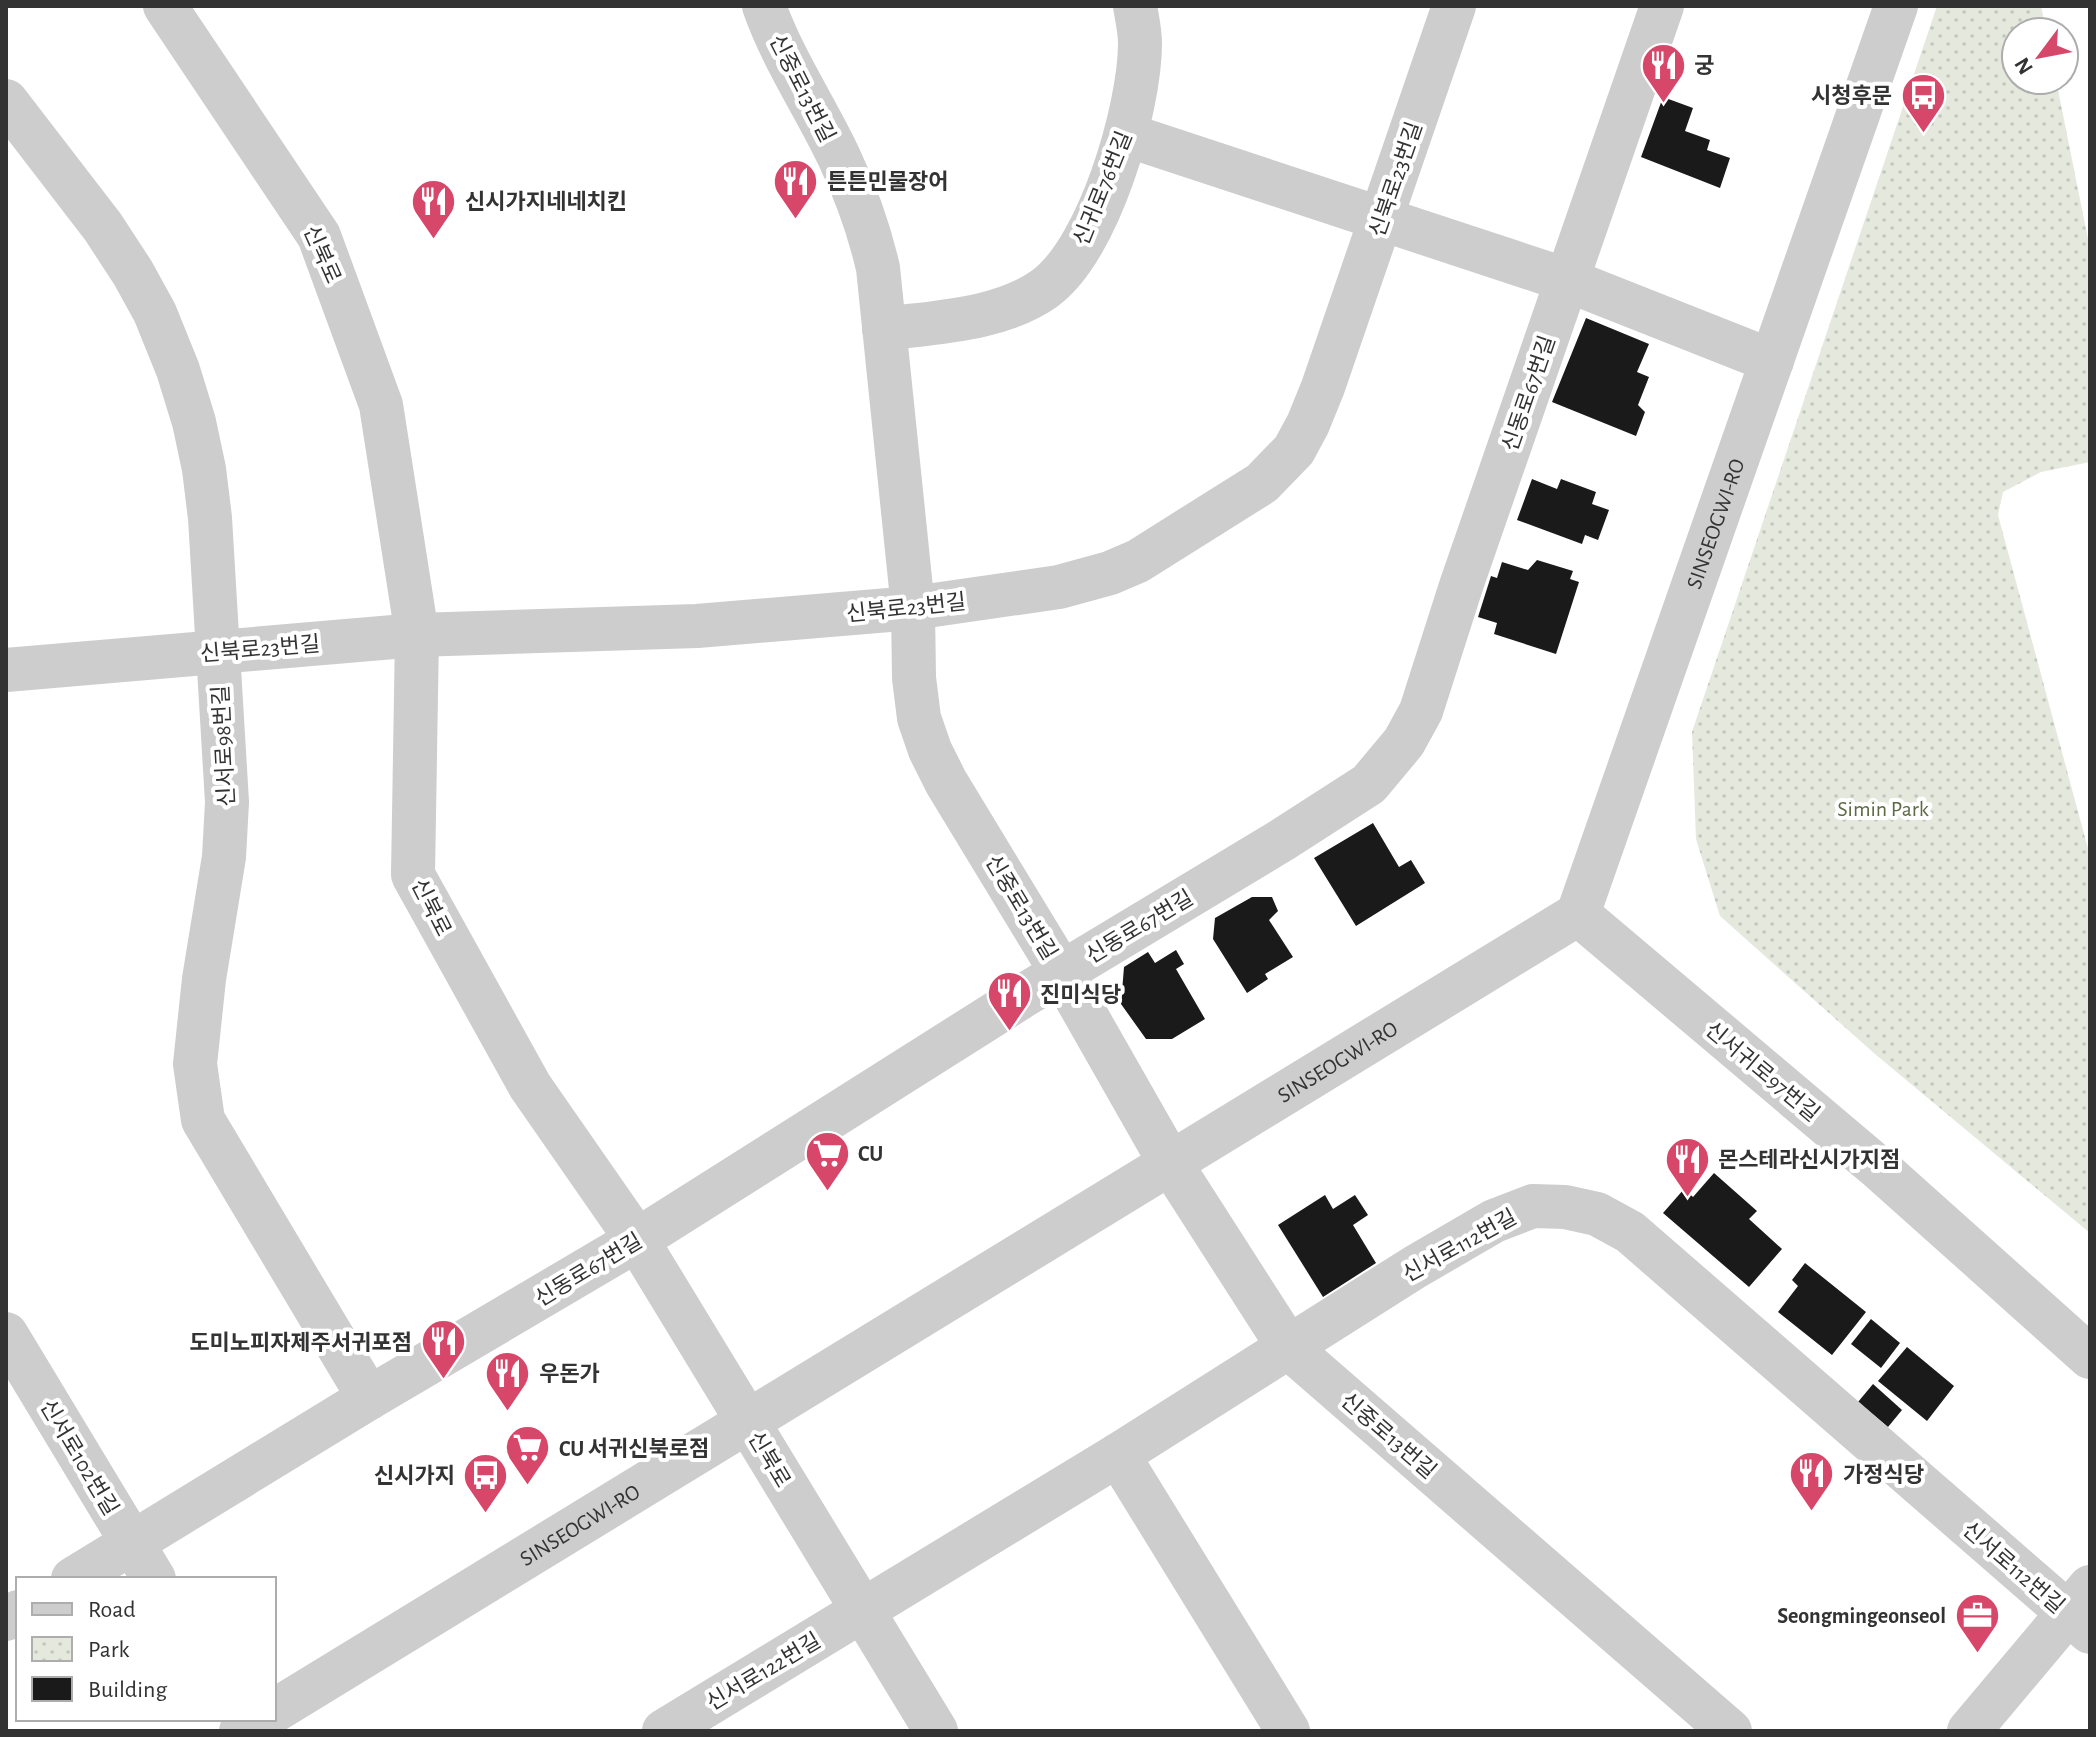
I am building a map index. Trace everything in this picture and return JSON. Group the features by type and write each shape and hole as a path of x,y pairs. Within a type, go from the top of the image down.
{"street":[{"name":"신북로","path":"165,6 319,236 381,405 417,635 413,875 530,1086 637,1240 936,1731"},
{"name":"신중로13번길","path":"764,6 776,39 839,156 868,224 878,268 913,608 914,678 919,718 930,750 1169,1161 1289,1348 1730,1731"},
{"name":"신귀로76번길","path":"884,329 995,311 1043,289 1079,250 1127,135 1140,42 1135,6"},
{"name":"신북로23번길","path":"6,670 417,635 697,626 913,608 1059,587 1110,573 1138,561 1262,483 1294,450 1308,424 1454,6"},
{"name":"신동로67번길","path":"81,1577 144,1561 369,1398 637,1240 1369,784 1404,742 1421,711 1461,586 1662,6"},
{"name":"SINSEOGWI-RO","path":"276,1710 1169,1161 1578,914 1896,6"},
{"name":"신서로98번길","path":"6,101 103,227 133,273 155,313 178,370 194,422 204,469 212,546 227,802 224,857 204,979 195,1064 203,1120 369,1398"},
{"path":"1127,135 1567,280 1772,361"},
{"name":"신서귀로97번길","path":"1578,914 1882,1171 2090,1357"},
{"name":"신서로112번길","path":"862,1611 1118,1455 1415,1267 1494,1221 1533,1206 1565,1207 1597,1214 1630,1232 2083,1611"},
{"name":"신서로102번길","path":"6,1334 144,1561"},
{"path":"1118,1455 1288,1731"},
{"name":"신서로122번길","path":"664,1731 862,1611"},
{"path":"1969,1731 2083,1611"}],"green space":[{"name":"Simin Park","path":"1937,6 2041,6 2043,16 2000,16 2000,96 2059,96 2090,249 2090,462 2041,472 2003,492 1998,515 2090,856 2090,1233 1875,1054 1720,916 1696,839 1692,732"}],"building":[{"path":"1663,97 1693,108 1685,131 1710,140 1707,150 1730,158 1720,188 1641,157"},
{"path":"1586,318 1649,344 1637,372 1649,377 1638,405 1645,412 1636,436 1552,402"},
{"path":"1532,479 1557,489 1561,479 1596,492 1592,504 1609,510 1598,540 1585,535 1582,544 1517,520"},
{"path":"1537,560 1573,571 1570,579 1579,582 1556,654 1494,634 1497,623 1478,617 1491,576 1497,578 1502,562 1528,570"},
{"path":"1373,823 1399,867 1411,860 1425,883 1356,926 1314,858"},
{"path":"1252,897 1272,897 1278,911 1269,920 1293,957 1265,974 1268,979 1247,993 1213,939 1215,918"},
{"path":"1176,950 1184,964 1176,969 1205,1019 1172,1039 1146,1039 1121,1004 1124,967 1148,952 1155,963"},
{"path":"1714,1173 1757,1211 1749,1219 1782,1249 1749,1287 1663,1213 1684,1189 1693,1197"},
{"path":"1325,1195 1333,1209 1355,1195 1368,1215 1353,1225 1376,1263 1323,1297 1278,1225"},
{"path":"1805,1263 1866,1312 1832,1355 1778,1312 1798,1286 1792,1280"},
{"path":"1871,1319 1900,1343 1881,1368 1851,1344"},
{"path":"1907,1347 1954,1386 1927,1421 1878,1381"},
{"path":"1873,1384 1902,1410 1888,1427 1858,1402"}],"place":[{"name":"궁","path":"1663,104"},
{"name":"시청후문","path":"1923,134"},
{"name":"튼튼민물장어","path":"796,220"},
{"name":"신시가지네네치킨","path":"434,240"},
{"name":"진미식당","path":"1009,1033"},
{"name":"CU","path":"827,1192"},
{"name":"몬스테라신시가지점","path":"1687,1198"},
{"name":"도미노피자제주서귀포점","path":"443,1381"},
{"name":"우돈가","path":"508,1412"},
{"name":"CU 서귀신북로점","path":"528,1487"},
{"name":"가정식당","path":"1812,1513"},
{"name":"신시가지","path":"486,1514"},
{"name":"Seongmingeonseol","path":"1977,1654"}]}
